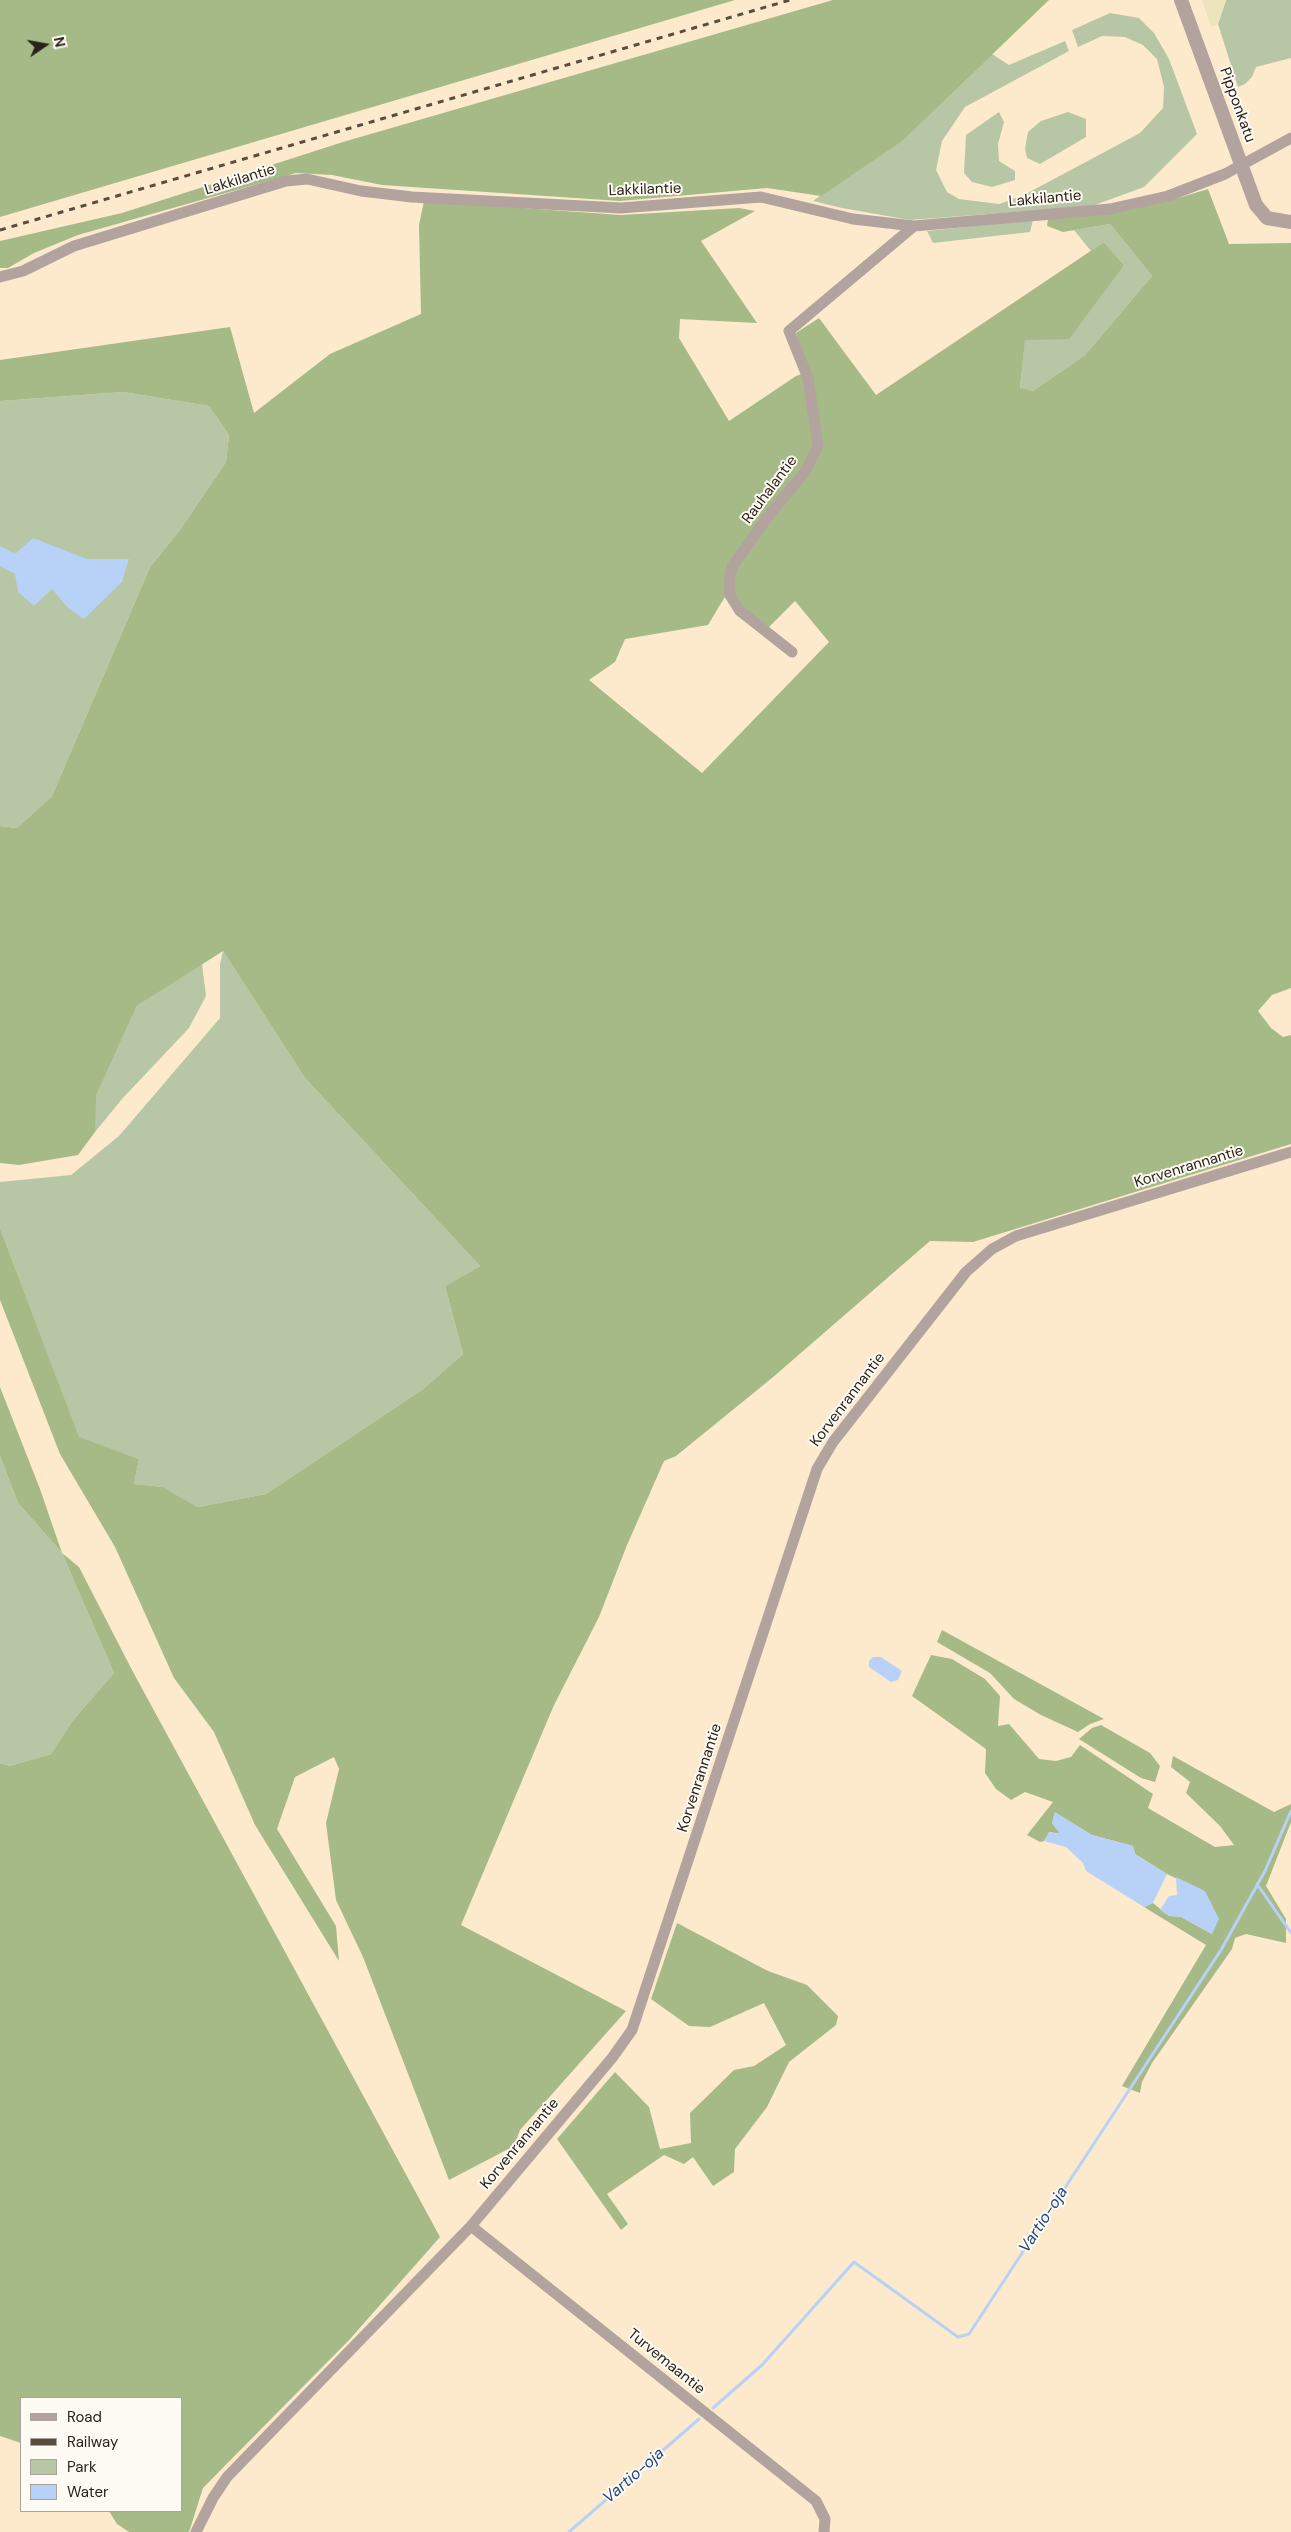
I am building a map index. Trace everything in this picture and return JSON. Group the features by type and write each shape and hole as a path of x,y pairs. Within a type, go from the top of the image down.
{"street":[{"name":"Pipponkatu","path":"1181,0 1256,206 1267,218 1291,222"},
{"name":"Lakkilantie","path":"0,277 23,271 74,246 286,181 307,179 361,191 405,197 621,208 761,197 853,219 914,226 1110,209 1168,196 1201,184 1291,138"},
{"name":"Rauhalantie","path":"792,652 740,610 730,595 729,581 736,562 805,472 818,446 808,378 789,331 914,226"},
{"name":"Korvenrannantie","path":"196,2532 213,2498 227,2477 471,2226 612,2058 632,2030 817,1469 841,1431 966,1272 1006,1240 1042,1226 1291,1152"},
{"name":"Turvemaantie","path":"471,2226 816,2501 825,2519 824,2532"}],"green space":[{"path":"0,0 735,0 0,217"},
{"path":"833,0 1049,0 902,141 821,196 767,188 620,201 382,185 332,175 296,173 78,235 34,253 8,268 0,268 0,241 122,213 343,142"},
{"path":"1226,0 1291,0 1291,58 1256,67 1252,77 1245,84 1238,87 1218,24"},
{"path":"1110,13 1139,18 1154,33 1169,59 1197,134 1144,187 1092,206 910,220 813,201 896,140 989,52 1009,65 1065,41 1069,51 965,107 942,141 936,170 947,192 959,199 999,204 1024,195 1140,133 1163,108 1164,87 1157,59 1143,45 1125,37 1102,36 1078,47 1072,30"},
{"path":"999,112 1004,122 998,144 999,161 1015,171 1015,180 992,187 972,182 964,173 966,135"},
{"path":"1068,112 1086,119 1086,137 1040,164 1027,158 1025,149 1028,132 1041,121"},
{"path":"1208,189 1229,244 1291,243 1291,988 1272,995 1258,1011 1271,1028 1283,1037 1291,1035 1291,1144 973,1242 930,1241 772,1378 676,1456 664,1461 627,1545 599,1617 554,1705 461,1925 626,2011 520,2130 514,2146 449,2180 363,1957 336,1900 326,1823 339,1769 334,1757 295,1777 277,1829 336,1926 339,1961 255,1825 214,1732 174,1678 115,1547 60,1454 0,1300 0,1228 79,1437 139,1459 134,1484 163,1487 198,1507 266,1494 423,1389 463,1354 445,1286 480,1266 305,1078 223,951 137,1006 96,1095 95,1132 78,1155 19,1165 0,1163 0,826 17,828 52,796 150,567 180,530 226,462 229,435 209,406 123,392 0,401 0,360 230,327 254,413 330,354 421,314 419,225 424,201 621,215 739,208 755,211 701,241 757,323 680,319 679,338 729,421 796,376 807,372 796,333 819,318 876,395 1104,242 1124,265 1069,339 1025,340 1020,388 1033,391 1085,355 1152,276 1110,224 1063,232 1047,226 1048,219 1175,199","holes":["729,590 764,632 795,601 829,642 702,773 589,680 615,662 625,639 708,625"]},
{"path":"1033,220 1030,232 933,243 927,231"},
{"path":"1110,224 1152,276 1085,355 1033,391 1020,389 1025,336 1124,265 1104,242 1091,251 1074,230"},
{"path":"123,392 209,406 229,435 226,462 180,530 150,567 52,796 17,828 0,826 0,401"},
{"path":"223,951 305,1078 480,1266 445,1286 463,1354 423,1389 266,1494 198,1507 163,1487 134,1484 139,1459 79,1438 0,1228 0,1182 71,1175 119,1136 220,1018 220,964"},
{"path":"202,964 206,996 189,1028 122,1099 95,1132 95,1096 137,1006"},
{"path":"0,1387 40,1489 62,1553 18,1503 0,1456"},
{"path":"0,1456 18,1503 62,1553 114,1673 73,1720 51,1754 10,1766 0,1763"},
{"path":"62,1553 79,1567 132,1670 440,2237 350,2339 203,2488 189,2532 129,2532 117,2524 110,2512 182,2512 182,2397 20,2397 20,2443 0,2436 0,1763 10,1766 51,1754 73,1720 114,1673"},
{"path":"942,1630 1104,1719 1090,1724 1078,1732 1041,1715 1014,1699 990,1673 937,1642"},
{"path":"931,1655 952,1659 985,1679 1000,1696 998,1726 1009,1724 1039,1759 1056,1761 1071,1757 1080,1745 1153,1794 1148,1808 1215,1847 1234,1845 1220,1826 1186,1793 1190,1782 1171,1767 1173,1756 1274,1812 1291,1804 1291,1822 1266,1886 1286,1919 1286,1943 1246,1934 1235,1938 1232,1949 1152,2063 1142,2082 1140,2093 1122,2086 1206,1945 1144,1907 1153,1903 1169,1916 1181,1917 1212,1934 1205,1892 1167,1874 1135,1854 1133,1846 1092,1835 1055,1813 1052,1823 1061,1834 1050,1832 1044,1841 1040,1842 1027,1835 1053,1802 1025,1792 1011,1800 996,1789 985,1773 986,1749 912,1696"},
{"path":"1101,1725 1150,1753 1160,1766 1155,1782 1141,1778 1079,1739 1092,1728"},
{"path":"677,1923 768,1971 807,1985 838,2016 836,2025 789,2062 767,2107 735,2149 734,2172 713,2186 693,2157 684,2164 664,2155 607,2194 628,2224 621,2230 557,2139 615,2072 649,2107 660,2149 691,2143 690,2113 734,2070 754,2066 786,2045 764,2003 710,2027 689,2026 651,1999"}],"sand":[{"path":"1202,0 1226,0 1218,24 1211,27"}],"water":[{"path":"33,538 87,559 129,559 122,582 84,619 68,608 52,589 34,606 18,592 15,574 0,566 0,546 15,554"},
{"path":"873,1657 881,1657 902,1671 898,1680 891,1682 869,1667 869,1661"},
{"path":"1055,1812 1092,1835 1133,1846 1135,1854 1167,1874 1153,1903 1144,1907 1086,1871 1083,1863 1066,1847 1044,1841 1049,1832 1060,1834 1052,1823"},
{"path":"1176,1877 1205,1891 1219,1919 1212,1934 1181,1917 1169,1916 1160,1910 1169,1896 1177,1895"}],"waterway":[{"name":"Vartio-oja","path":"713,2408 762,2365 854,2262 958,2337 969,2334 1221,1950 1265,1871 1291,1811"},
{"path":"1257,1884 1291,1933"},
{"name":"Vartio-oja","path":"569,2532 699,2419"}],"railway":[{"path":"0,230 790,0"}]}
